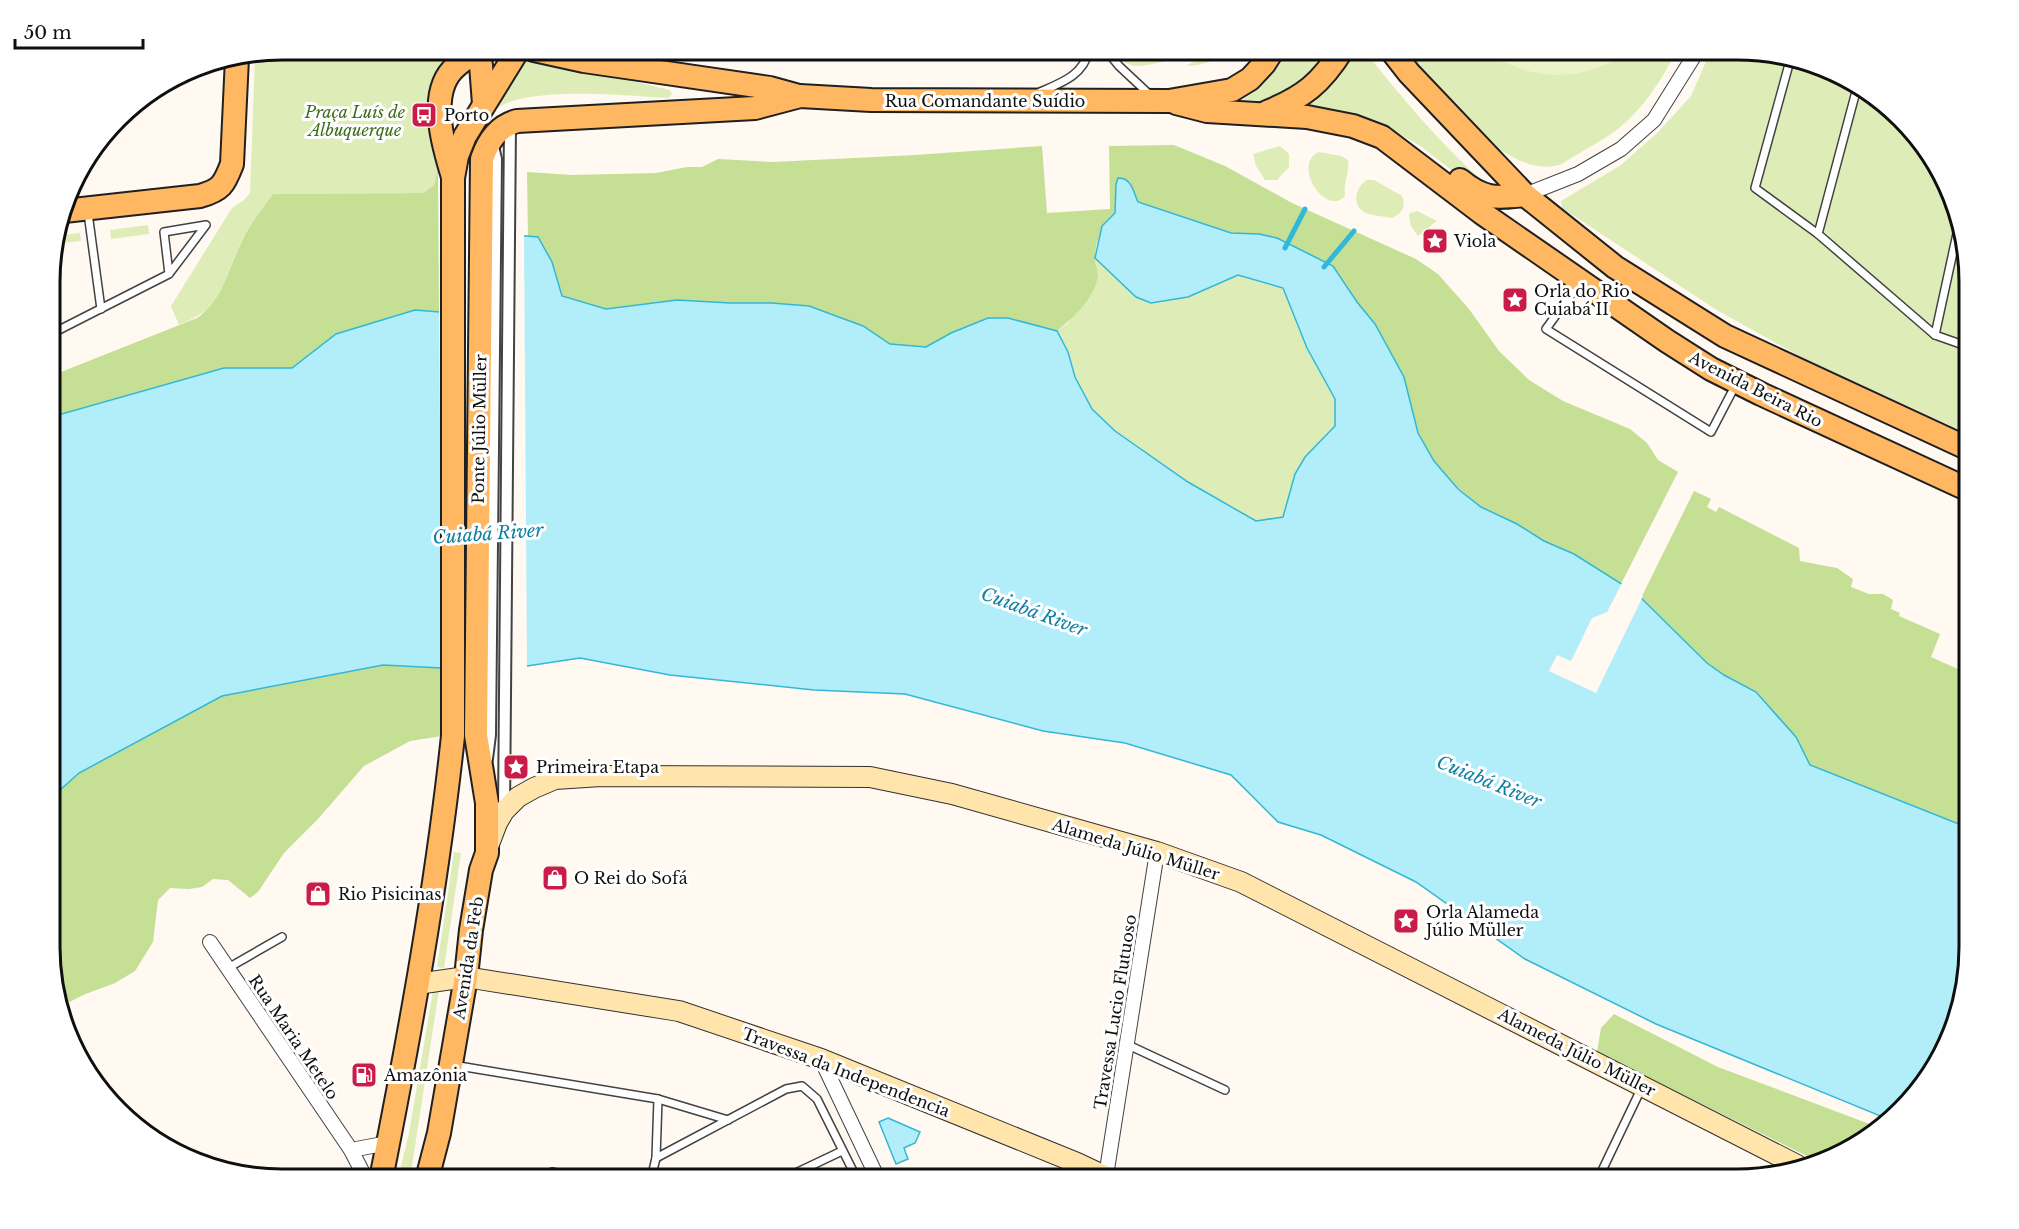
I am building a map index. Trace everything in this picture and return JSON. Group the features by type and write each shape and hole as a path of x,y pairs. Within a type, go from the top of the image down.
{"main road":[{"path":"453,178 442,135 440,118 442,96 445,81 450,73 466,60"},
{"path":"480,60 484,104"},
{"path":"453,178 465,136 512,60"},
{"name":"Rua Comandante Suídio","path":"607,60 770,88 800,96 871,100 1164,101"},
{"path":"1164,101 1232,90 1250,79 1267,60"},
{"path":"1263,113 1289,103 1316,85 1335,60"},
{"name":"Avenida Beira Rio","path":"1399,60 1525,195 1615,267 1725,336 1959,444"},
{"path":"72,210 200,196 217,191 226,180 232,165 237,65"},
{"name":"Rua Comandante Suídio","path":"510,122 552,117 755,108 800,96"},
{"name":"Avenida Beira Rio","path":"1164,101 1207,111 1307,117 1353,126 1382,137 1482,213 1666,341 1711,369 1959,485"},
{"name":"Ponte Júlio Müller","path":"483,735 490,152 502,127 510,122"},
{"path":"1382,137 1404,141 1484,196 1496,198 1525,195"},
{"name":"Ponte Júlio Müller","path":"417,984 453,736 453,178"},
{"name":"Avenida da Feb","path":"430,1169 439,1133 451,1064 481,870 487,853 488,826 483,735"},
{"name":"Alameda Júlio Müller","path":"487,853 496,823 504,811 526,792 555,779 601,776 870,777 952,794 1157,852 1241,882 1791,1162"},
{"name":"Travessa da Independencia","path":"417,984 466,976 679,1011 821,1059 1069,1169"},
{"path":"383,1169 417,984"}],"street":[{"path":"1525,195 1578,174 1621,149 1653,120 1691,60"},
{"path":"504,811 510,122"},
{"name":"Travessa Lucio Flutuoso","path":"1109,1169 1126,1044 1157,852"},
{"name":"Rua Maria Metelo","path":"210,942 351,1150 361,1169"},
{"path":"821,1059 873,1169"},
{"path":"351,1150 388,1143"}],"lane":[{"path":"1022,102 1068,79 1083,66 1085,60"},
{"path":"1113,60 1134,81 1164,101"},
{"path":"1788,66 1755,188 1818,234 1935,335 1959,343"},
{"path":"1818,234 1855,94"},
{"path":"88,208 101,309"},
{"path":"60,330 169,274 206,225 164,232 169,274"},
{"path":"1935,335 1955,241"},
{"path":"1581,280 1546,329 1711,432 1737,382"},
{"path":"228,968 282,937"},
{"path":"1126,1044 1225,1089"},
{"path":"451,1064 658,1099 728,1120"},
{"path":"656,1158 786,1089 802,1086 817,1099 852,1169"},
{"path":"1603,1169 1643,1086"},
{"path":"653,1169 656,1158 658,1099"},
{"path":"804,1169 842,1151"}],"green space":[{"name":"Praça Luís de Albuquerque","path":"458,60 435,151 438,169 434,185 425,193 273,194 244,237 225,283 214,302 194,318 179,325 171,306 232,208 250,193 255,62"},
{"path":"519,60 543,60 670,90 672,94 669,98 554,94 511,102 496,109 485,121 466,170 462,165 483,115"},
{"path":"1122,60 1170,60 1139,66"},
{"path":"1197,60 1214,60 1198,65 1186,66"},
{"path":"1282,60 1372,60 1422,121 1487,185 1481,193 1419,145 1394,131 1366,121 1224,110 1262,85"},
{"path":"1413,60 1671,60 1652,92 1628,120 1605,138 1562,164 1540,166 1518,160 1474,128"},
{"path":"1500,60 1614,60 1595,69 1557,75 1538,73"},
{"path":"1707,60 1752,60 1780,64 1822,77 1860,97 1894,125 1913,147 1942,197 1955,239 1959,267 1959,429 1803,358 1715,309 1562,208 1561,201 1621,165 1657,133 1691,96"},
{"path":"1174,145 1225,166 1292,203 1416,259 1438,274 1469,309 1499,351 1529,380 1563,401 1630,429 1647,443 1658,460 1678,472 1621,584 1574,554 1544,541 1517,524 1481,507 1458,488 1434,461 1418,433 1411,408 1388,349 1375,324 1346,284 1259,234 1231,233 1138,202 1130,182 1116,184 1115,213 1098,238 1095,258 1098,276 1096,284 1088,300 1057,331 1008,318 988,318 951,333 926,347 890,344 863,326 809,306 677,300 606,309 562,296 552,262 538,237 528,236 527,172 572,175 656,173 687,167 702,167 718,159 773,162 1042,146 1047,213 1110,209 1109,146"},
{"path":"1280,146 1289,154 1289,167 1277,180 1265,180 1256,166 1253,154"},
{"path":"1319,152 1341,156 1348,160 1345,196 1337,201 1329,200 1321,195 1314,187 1310,177 1311,158"},
{"path":"438,169 439,312 415,310 336,334 292,368 224,368 60,414 60,372 197,318 214,302 249,229 273,194 424,193 434,185"},
{"path":"1367,180 1374,180 1402,196 1404,204 1398,215 1391,218 1369,214 1361,210 1356,196 1360,187"},
{"path":"1417,211 1437,221 1418,236 1411,226 1409,216 1410,213"},
{"path":"148,225 149,234 111,239 110,230"},
{"path":"80,233 81,241 63,243 65,235"},
{"path":"1095,258 1136,296 1188,297 1238,275 1283,288 1307,348 1335,399 1335,426 1295,474 1283,517 1262,521 1254,520 1178,476 1124,439 1088,402 1082,393 1057,331 1068,323 1098,275"},
{"path":"1694,491 1711,499 1707,507 1716,512 1719,507 1799,548 1800,561 1837,568 1853,579 1851,587 1869,594 1883,594 1893,600 1891,609 1900,613 1899,616 1940,634 1931,657 1959,670 1959,824 1810,765 1796,737 1707,663 1641,598"},
{"path":"383,665 442,668 442,736 410,741 364,766 318,819 284,853 258,892 250,898 228,880 213,879 202,887 189,889 170,888 158,900 153,942 135,971 115,983 67,1003 60,962 60,790 79,773 222,696"},
{"path":"454,852 461,853 444,968 437,967"},
{"path":"439,990 412,1169 400,1169 409,1133 433,991"},
{"path":"1614,1014 1718,1067 1870,1124 1835,1146 1809,1157 1597,1052 1601,1028"}],"water":[{"name":"Cuiabá River","path":"1118,178 1126,180 1138,202 1231,233 1259,234 1277,238 1333,266 1375,324 1404,377 1418,433 1434,461 1458,489 1481,507 1517,524 1544,541 1574,554 1636,593 1707,663 1756,692 1796,737 1810,765 1959,824 1959,962 1955,990 1942,1032 1929,1058 1904,1093 1883,1114 1880,1116 1656,1024 1525,959 1416,882 1321,835 1278,822 1231,775 1125,743 1043,731 905,694 814,690 670,675 580,658 527,666 442,668 383,665 222,696 79,773 60,790 60,414 224,368 292,368 336,334 415,310 439,312 513,235 538,237 552,262 562,296 606,309 677,300 809,306 863,326 890,344 926,347 951,333 988,318 1008,318 1057,331 1068,352 1075,377 1092,409 1115,431 1188,482 1256,521 1283,517 1295,474 1305,457 1335,426 1335,399 1307,348 1283,288 1238,275 1188,297 1151,303 1136,297 1095,258 1102,226 1115,213"},
{"path":"888,1118 920,1132 915,1143 904,1148 908,1159 896,1164 879,1122"}],"pier":[{"path":"513,232 524,233 527,669 442,671 439,307 456,288 470,258 492,242"},
{"path":"1623,581 1643,596 1596,693 1549,671 1557,655 1571,661 1592,618 1607,612"}],"waterway":[{"path":"1285,248 1305,209"},
{"path":"1324,267 1354,231"}],"place":[{"name":"Porto","path":"424,115"},
{"name":"Viola","path":"1435,241"},
{"name":"Orla do Rio Cuiabá II","path":"1515,300"},
{"name":"Primeira Etapa","path":"516,767"},
{"name":"O Rei do Sofá","path":"555,878"},
{"name":"Rio Pisicinas","path":"318,894"},
{"name":"Orla Alameda Júlio Müller","path":"1406,921"},
{"name":"Amazônia","path":"364,1075"}]}
